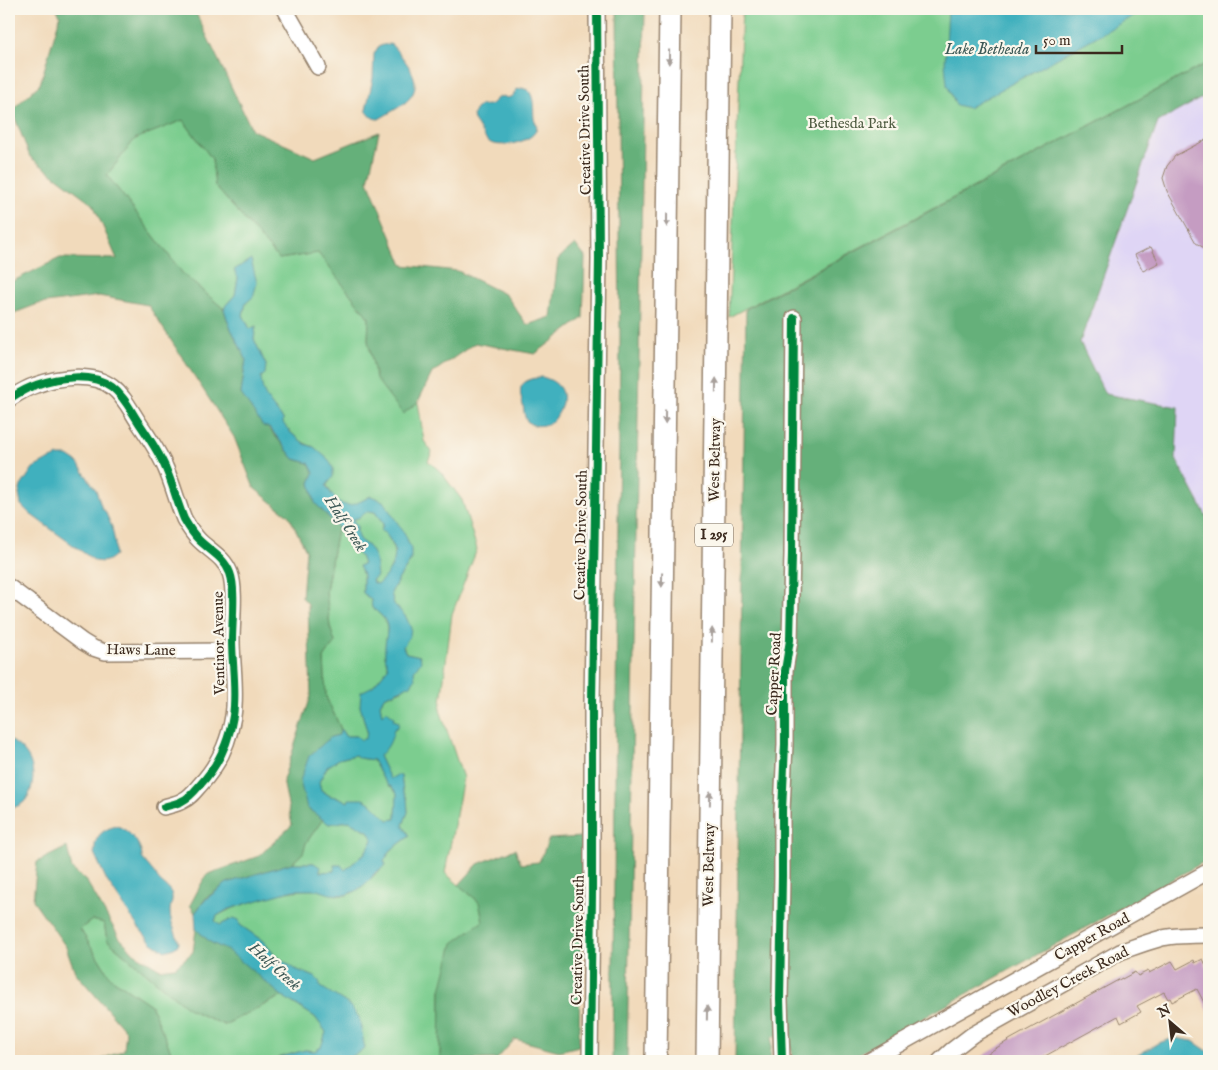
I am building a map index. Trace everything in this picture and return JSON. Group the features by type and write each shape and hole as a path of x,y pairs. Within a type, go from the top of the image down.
{"highway":[{"path":"656,1061 670,9"},
{"name":"West Beltway","path":"707,1061 720,9"}],"street":[{"path":"285,9 318,67"},
{"name":"Creative Drive South","path":"590,1061 592,702 599,250 597,9"},
{"name":"Capper Road","path":"782,1061 780,999 782,811 785,744 785,671 790,640 794,318"},
{"name":"Ventinor Avenue","path":"9,399 34,385 76,377 101,381 113,388 123,399 160,454 180,510 186,521 200,541 226,564 230,574 232,586 234,698 233,716 228,739 218,762 208,777 193,793 182,801 164,807"},
{"name":"Haws Lane","path":"9,587 83,642 105,652 232,650"},
{"name":"Capper Road","path":"869,1061 1209,871"},
{"name":"Woodley Creek Road","path":"940,1061 972,1035 1120,952 1163,938 1209,935"}],"shaded area":[{"path":"1209,94 1209,521 1176,459 1178,407 1105,394 1080,342 1158,122"}],"green space":[{"path":"57,9 194,9 252,130 315,158 379,132 368,181 403,265 458,271 506,295 527,325 551,317 558,259 575,244 585,257 583,318 535,354 475,343 432,373 418,402 403,414 376,379 368,341 369,318 318,253 279,259 215,186 212,159 183,120 135,139 107,175 184,275 224,309 229,325 246,359 241,394 294,459 309,463 314,473 310,483 315,503 338,527 326,591 330,627 335,642 324,658 326,697 341,729 339,735 331,737 307,808 323,819 306,843 303,853 292,863 227,883 206,898 195,913 190,905 206,875 259,856 292,825 283,780 311,696 308,604 302,597 306,550 289,516 254,488 234,437 148,305 99,296 38,304 9,315 9,283 60,258 117,259 93,204 30,157 12,110 40,84 60,16"},
{"path":"617,9 645,9 627,1061 612,1061 620,341"},
{"name":"Bethesda Park","path":"742,9 1209,9 1209,62 729,317"},
{"path":"1209,62 1209,94 1158,122 1080,342 1105,394 1178,407 1176,459 1209,521 1209,859 846,1061 794,1061 788,1036 772,1037 770,1061 735,1061 746,309"},
{"path":"183,120 212,159 215,186 279,259 318,253 369,318 368,341 403,413 418,402 424,441 432,452 428,461 440,471 462,500 477,549 452,614 440,710 463,778 445,873 479,902 483,921 441,990 440,1061 343,1061 365,1048 348,1004 320,987 315,977 295,969 275,955 263,941 240,925 234,918 220,925 215,921 217,916 227,911 280,893 306,890 339,895 353,893 386,865 384,861 391,850 410,836 403,825 408,812 407,798 403,791 401,776 390,780 379,756 398,722 393,720 386,711 382,716 380,704 384,697 402,690 414,671 420,656 406,653 403,646 410,635 406,617 394,604 391,593 411,560 371,496 352,506 342,504 335,499 326,482 314,447 300,441 289,431 282,423 283,419 267,399 260,382 266,365 254,339 256,326 250,329 243,315 246,303 238,278 235,295 224,309 184,275 107,175 135,139"},
{"path":"368,511 375,512 383,524 392,544 395,558 388,574 378,584 373,583 368,546 358,538 357,526 353,519"},
{"path":"338,527 345,540 360,556 363,564 359,566 363,575 363,593 371,600 372,608 383,618 387,627 385,652 388,668 360,706 367,731 366,738 361,740 357,736 345,736 326,697 324,658 335,642 330,627 326,591"},
{"path":"355,755 359,758 373,760 382,777 397,794 396,819 388,820 372,804 348,802 330,796 321,790 319,782 327,767 339,759"},
{"path":"323,819 329,824 349,821 368,831 373,840 364,854 345,870 334,865 336,871 320,872 314,863 292,863 303,853 306,843"},
{"path":"582,837 579,1046 559,1051 515,1039 497,1059 440,1060 441,990 453,943 483,921 479,902 459,885 478,864 515,849 521,864 539,862 549,839"},
{"path":"67,847 72,869 87,882 119,937 134,953 160,969 175,967 193,952 196,929 210,942 230,951 282,996 224,1025 189,1009 107,940 104,923 92,920 80,929 111,978 151,1005 172,1054 171,1061 97,1061 124,1050 126,1031 75,972 66,947 33,900 37,862"},
{"path":"92,920 104,923 107,940 189,1009 224,1025 282,996 315,1017 326,1032 322,1047 315,1051 305,1050 274,1061 171,1061 172,1054 151,1005 111,978 80,929"}],"water":[{"name":"Lake Bethesda","path":"948,9 1146,9 968,108 956,105 947,85 945,64"},
{"path":"391,44 411,70 414,77 414,92 406,102 377,119 371,117 366,110 373,78 374,54 378,47"},
{"path":"522,88 528,90 532,96 534,119 537,125 536,130 529,138 523,141 502,145 491,143 484,137 474,121 473,115 475,110 481,106 491,104 500,97 507,98 513,96 516,90"},
{"name":"Half Creek","path":"251,259 257,283 253,297 246,303 243,315 250,329 256,326 254,339 266,365 265,374 261,377 261,383 268,400 291,433 305,444 314,447 329,460 333,468 333,477 326,486 336,500 346,505 356,503 371,496 383,501 405,534 411,549 411,560 391,593 394,604 406,617 411,628 410,635 403,647 406,653 420,656 421,661 414,671 415,679 411,685 384,697 380,704 382,715 386,710 394,717 393,720 399,722 398,727 394,729 389,744 379,756 390,779 397,775 401,776 403,791 407,798 408,812 403,825 410,836 391,850 384,861 386,865 356,891 345,895 330,894 318,890 294,890 227,910 217,916 215,921 220,925 234,918 239,920 240,925 263,941 275,955 295,969 315,977 321,987 348,1004 359,1017 365,1049 343,1061 274,1061 305,1050 315,1051 321,1047 326,1032 315,1017 282,996 230,952 210,942 196,929 195,913 206,899 227,883 292,863 314,863 320,867 320,872 335,871 334,865 341,865 345,870 364,854 373,840 368,831 349,821 329,824 307,808 300,781 309,756 331,737 339,735 341,729 345,736 357,736 361,740 366,738 367,731 360,706 361,692 373,686 388,668 385,656 387,624 380,614 372,608 371,600 363,593 363,575 359,566 363,564 360,556 345,540 338,527 315,503 310,483 314,473 309,463 294,459 270,428 263,426 241,394 246,359 229,325 224,309 235,295 238,278 234,270","holes":["368,511 375,512 383,524 381,531 390,540 395,552 393,564 378,584 373,583 372,580 377,576 373,554 367,545 359,539 357,526 353,519","355,755 359,758 373,760 382,777 397,794 396,819 388,820 372,804 363,799 349,799 348,802 330,796 321,790 319,782 327,767 339,759"]},
{"path":"542,377 549,379 558,386 561,390 562,400 559,412 553,421 539,426 532,425 525,418 520,393 525,382"},
{"path":"58,456 68,456 77,462 96,490 102,509 105,511 112,527 115,543 115,555 104,562 95,561 30,514 21,505 19,494 21,486 33,468"},
{"path":"9,739 26,754 33,772 32,785 28,797 20,805 10,809 9,808"},
{"path":"117,826 134,838 140,848 142,858 171,893 170,915 179,942 174,948 165,951 152,943 138,927 107,881 94,853 95,845 98,837 103,832"},
{"path":"1175,1038 1193,1041 1209,1052 1209,1061 1128,1061 1158,1043"}],"building":[{"path":"1209,138 1209,251 1196,243 1167,191 1163,178 1167,166 1175,156"},
{"path":"1151,247 1159,263 1143,271 1135,255"},
{"path":"1203,959 1209,971 1209,1012 1197,989 1172,1002 1164,992 1137,1006 1141,1012 1121,1023 1118,1016 1036,1061 975,1061 1011,1039 1135,972 1138,976 1148,971 1149,973 1172,961 1177,969 1194,960 1195,963"}],"cycle path":[{"path":"590,1061 592,702 599,259 597,9"},
{"path":"782,1061 780,999 782,811 785,744 785,671 790,640 794,318"},
{"path":"9,399 32,386 64,378 95,379 112,387 127,404 154,445 189,527 199,540 220,558 230,573 233,596 232,640 235,697 229,735 217,762 189,797 164,807"}]}
